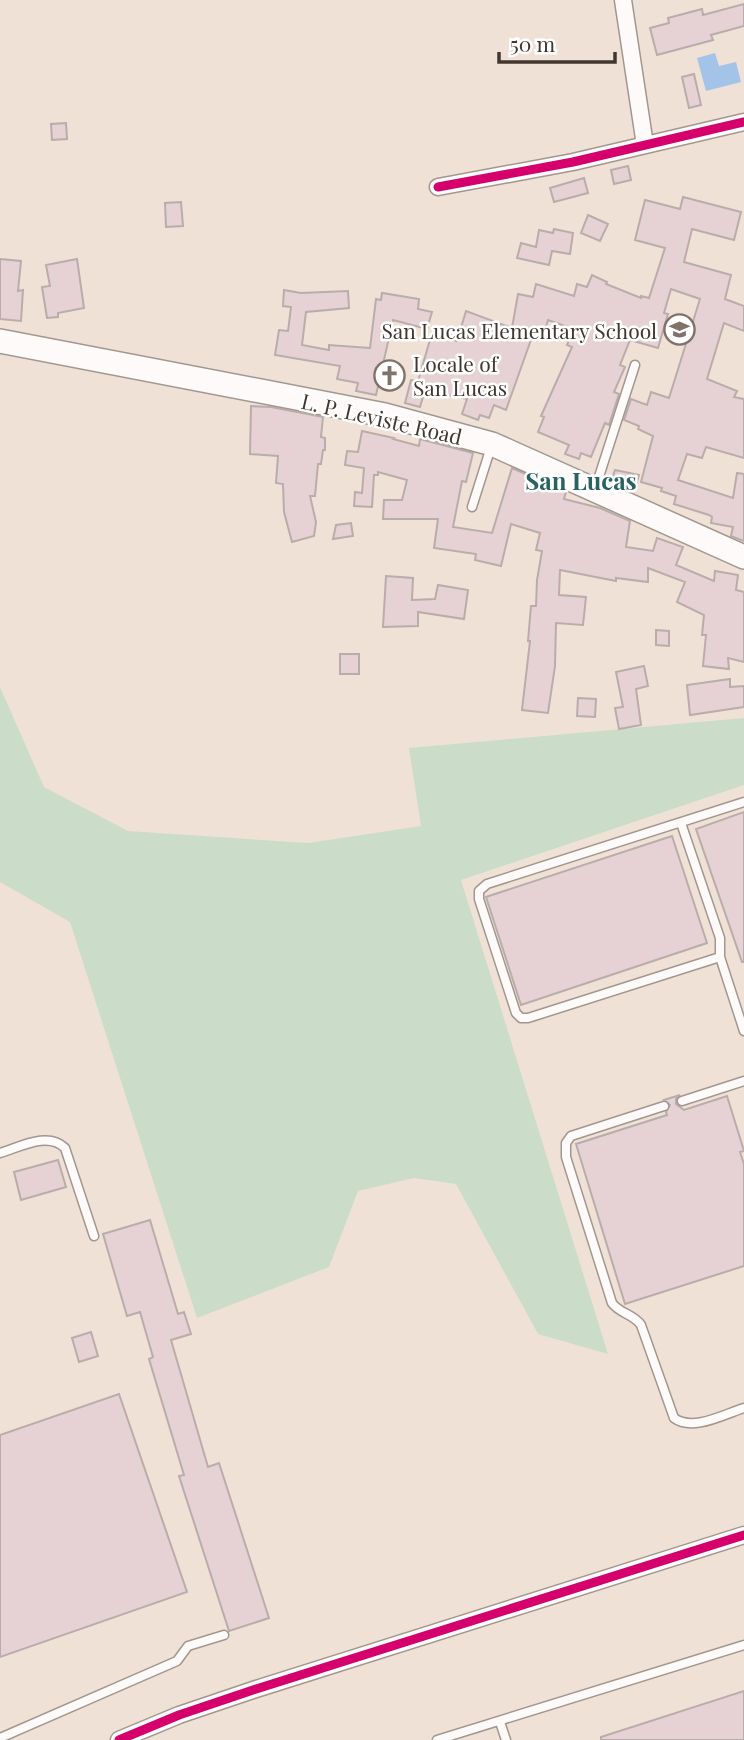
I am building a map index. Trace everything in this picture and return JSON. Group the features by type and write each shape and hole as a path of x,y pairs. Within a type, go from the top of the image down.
{"main road":[{"name":"L. P. Leviste Road","path":"0,341 385,415 492,444 744,557"}],"street":[{"path":"623,0 645,145"},
{"path":"438,187 573,162 744,122"},
{"path":"119,1740 179,1715 253,1690 744,1535"}],"lane":[{"path":"595,489 635,365"},
{"path":"472,507 492,444"},
{"path":"720,957 521,1018 516,1013 479,899 479,891 487,884 744,802"},
{"path":"681,823 720,938 720,957 744,1031"},
{"path":"682,1101 744,1081"},
{"path":"664,1106 571,1136 566,1143 566,1157 612,1303 620,1312 636,1318 641,1325 674,1418 694,1424 744,1408"},
{"path":"0,1153 48,1139 62,1144 94,1236"},
{"path":"0,1738 177,1661 192,1644 223,1635"},
{"path":"437,1740 744,1645"},
{"path":"500,1722 506,1740"}],"green space":[{"path":"0,687 44,787 128,831 308,843 421,826 409,748 744,718 744,785 461,880 608,1354 538,1334 456,1184 414,1178 358,1191 329,1267 197,1318 70,922 0,882"}],"water":[{"path":"715,53 719,66 736,62 741,82 706,91 697,58"}],"building":[{"path":"744,4 744,26 711,35 713,40 657,55 650,28 669,23 668,18 702,9 703,15"},
{"path":"694,74 701,105 689,108 682,77"},
{"path":"66,123 67,139 52,140 51,124"},
{"path":"628,166 631,180 614,184 611,170"},
{"path":"584,178 588,193 554,202 550,188"},
{"path":"683,197 741,212 734,240 692,229 684,262 731,275 725,299 744,306 744,331 724,323 707,379 737,391 734,397 744,399 744,458 706,447 702,458 687,454 678,480 733,498 737,473 744,474 744,541 731,536 733,527 711,523 712,517 709,515 674,504 676,496 661,491 662,488 641,482 653,436 624,420 631,399 647,405 651,392 669,398 700,299 671,289 664,313 668,314 658,348 630,340 620,365 625,367 614,392 619,394 609,425 605,423 591,457 581,453 579,459 565,454 569,445 538,432 544,417 541,416 572,347 567,345 574,329 548,320 542,340 532,337 506,410 494,405 489,418 480,415 478,420 462,414 467,399 425,390 420,407 405,403 411,380 418,381 432,333 457,341 466,311 512,328 518,294 533,297 536,284 574,296 577,284 587,287 592,275 607,282 606,284 641,298 649,298 665,248 635,240 645,200 680,209"},
{"path":"181,202 183,226 166,227 165,203"},
{"path":"588,215 608,224 600,241 581,233"},
{"path":"554,229 573,233 570,254 552,251 549,265 517,258 521,243 536,247 539,230 553,233"},
{"path":"0,259 21,261 18,291 23,290 21,321 0,319"},
{"path":"77,259 84,308 47,318 42,287 50,286 46,265"},
{"path":"284,290 301,293 348,291 349,308 306,312 302,345 329,350 329,345 370,348 376,299 381,300 382,293 419,299 418,309 432,312 427,329 393,320 376,395 356,391 358,383 337,379 340,366 275,355 279,330 288,331 291,307 283,306"},
{"path":"251,406 323,417 321,437 325,438 325,450 321,464 318,464 315,496 310,496 316,522 314,536 292,542 284,512 283,484 276,483 278,456 250,454"},
{"path":"362,431 419,446 420,439 473,453 466,482 462,481 453,527 492,533 512,468 566,492 564,499 600,508 630,521 626,547 653,551 657,538 683,547 676,565 714,581 715,571 738,575 736,590 744,592 744,662 728,658 729,669 703,666 706,635 702,635 704,615 677,602 685,582 648,568 648,582 616,578 616,581 560,570 559,595 586,597 583,625 556,623 555,666 548,713 522,710 531,606 536,606 542,551 536,550 540,533 511,524 501,566 475,560 476,554 434,548 438,519 383,519 384,500 402,500 407,480 378,472 378,475 374,475 372,507 354,506 355,492 362,493 364,468 345,465 347,451 358,452"},
{"path":"615,470 639,475 634,491 611,482"},
{"path":"351,523 353,536 333,539 336,525"},
{"path":"386,576 413,578 412,600 435,599 438,585 468,590 464,619 418,612 418,626 383,627"},
{"path":"656,630 669,631 669,646 656,645"},
{"path":"340,654 359,654 359,674 340,674"},
{"path":"644,666 648,686 636,689 641,725 619,729 615,708 623,707 616,672"},
{"path":"730,679 730,687 744,686 744,707 690,715 687,685"},
{"path":"578,698 596,699 595,717 577,716"},
{"path":"744,812 744,962 742,962 696,829"},
{"path":"672,836 707,943 521,1005 486,897"},
{"path":"680,1095 676,1104 684,1110 727,1096 744,1151 740,1152 744,1164 744,1266 625,1304 576,1144 667,1115 670,1105 664,1100"},
{"path":"58,1160 66,1187 21,1200 14,1172"},
{"path":"150,1220 178,1314 184,1312 191,1334 171,1340 208,1467 219,1463 269,1618 229,1631 179,1476 184,1475 149,1359 153,1357 140,1312 127,1316 103,1234"},
{"path":"91,1332 98,1356 79,1362 72,1338"},
{"path":"119,1394 187,1592 0,1657 0,1435"},
{"path":"744,1691 744,1740 601,1740 601,1737"}],"cycle path":[{"path":"438,187 573,162 744,122"},
{"path":"119,1740 179,1715 253,1690 744,1535"}],"place":[{"name":"San Lucas Elementary School","path":"680,330"},
{"name":"Locale of San Lucas","path":"390,375"}],"district":[{"name":"San Lucas","path":"581,480"}]}
